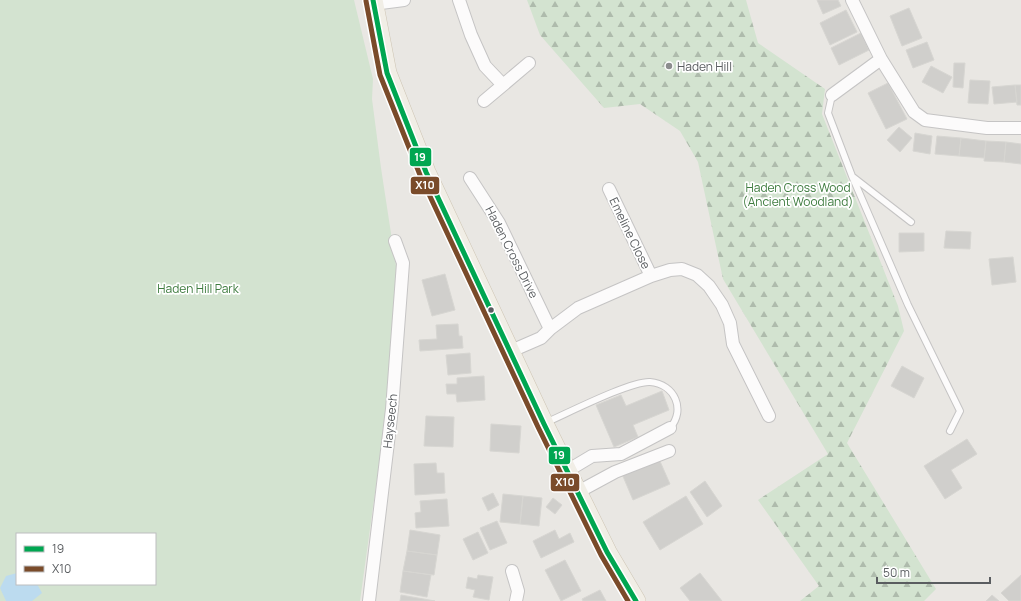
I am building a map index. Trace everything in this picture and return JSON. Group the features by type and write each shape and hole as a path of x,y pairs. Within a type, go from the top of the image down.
{"main road":[{"path":"372,1 387,73 426,172 567,471 608,552 636,601"}],"street":[{"path":"372,1 404,0"},
{"path":"459,0 471,35 485,66 503,85"},
{"path":"852,0 882,59 914,112 925,120 987,128 1021,128"},
{"path":"832,95 882,59"},
{"path":"484,101 529,63"},
{"name":"Haden Cross Drive","path":"470,178 499,223 550,329"},
{"name":"Emeline Close","path":"609,189 651,276"},
{"name":"Hayseech","path":"369,601 393,401 403,263 395,241"},
{"path":"511,351 541,338 550,329 578,308 651,276 670,270 682,270 697,275 710,286 722,305 730,323 733,344 769,416"},
{"path":"567,471 592,456 621,454 670,428"},
{"path":"578,492 615,472 669,451"},
{"path":"512,571 518,591 516,601"}],"lane":[{"path":"832,95 828,113 852,176 908,305 960,411 950,431"},
{"path":"852,176 911,222"},
{"path":"544,424 631,386 651,382 662,384 672,392 677,400 678,415 670,428"}],"green space":[{"name":"Haden Hill Park","path":"0,0 354,0 373,79 372,99 396,266 392,359 360,601 0,601"},
{"name":"Haden Cross Wood (Ancient Woodland)","path":"527,0 746,0 758,43 825,89 822,114 898,306 904,331 847,443 936,589 924,601 800,601 819,586 758,500 828,454 723,279 698,162 680,131 640,104 604,108 540,35"}],"water":[{"path":"16,573 16,585 38,585 42,593 32,601 6,601 0,588 6,576"}],"building":[{"path":"817,0 838,0 841,6 823,14"},
{"path":"909,8 922,38 902,46 890,16"},
{"path":"846,10 857,32 830,45 820,23"},
{"path":"861,33 869,50 839,65 831,48"},
{"path":"927,42 934,60 913,68 906,50"},
{"path":"954,63 965,63 963,88 953,87"},
{"path":"931,66 952,77 943,93 922,82"},
{"path":"970,80 990,81 988,104 968,103"},
{"path":"888,83 907,119 886,129 868,93"},
{"path":"1015,85 1017,102 994,104 992,87"},
{"path":"1015,85 1021,85 1021,105 1017,105"},
{"path":"899,127 912,138 900,152 887,140"},
{"path":"915,133 932,136 930,154 913,151"},
{"path":"937,136 961,138 959,156 935,154"},
{"path":"961,138 986,141 984,158 959,156"},
{"path":"986,141 1006,142 1004,162 984,161"},
{"path":"1006,142 1021,144 1021,164 1004,162"},
{"path":"946,231 971,232 970,249 944,248"},
{"path":"899,233 924,233 924,251 899,252"},
{"path":"1013,257 1016,282 992,285 989,259"},
{"path":"445,274 455,310 432,316 422,280"},
{"path":"458,324 459,336 462,336 463,348 420,351 419,340 437,339 436,325"},
{"path":"470,353 471,373 448,375 446,355"},
{"path":"902,366 924,378 914,398 891,386"},
{"path":"484,376 485,400 457,402 456,394 447,394 446,384 457,384 457,378"},
{"path":"662,391 669,410 633,425 638,437 614,447 596,405 621,395 626,406"},
{"path":"426,416 454,417 453,447 424,446"},
{"path":"491,424 521,426 519,453 490,451"},
{"path":"967,439 977,454 951,470 962,488 945,499 924,466"},
{"path":"659,459 670,484 633,500 622,474"},
{"path":"436,463 437,473 444,473 445,493 415,495 414,464"},
{"path":"705,481 722,506 707,517 690,492"},
{"path":"493,493 499,505 488,511 482,498"},
{"path":"503,494 523,496 520,524 500,522"},
{"path":"523,496 542,498 539,526 520,524"},
{"path":"686,496 703,524 660,550 643,522"},
{"path":"553,498 562,505 555,514 546,507"},
{"path":"447,499 449,526 416,528 415,513 421,512 420,501"},
{"path":"497,521 507,543 490,550 480,528"},
{"path":"410,530 440,535 437,555 407,551"},
{"path":"555,530 559,539 570,533 574,542 541,558 533,541"},
{"path":"478,532 488,553 473,560 463,539"},
{"path":"407,551 437,555 434,575 403,571"},
{"path":"565,560 581,591 561,601 545,570"},
{"path":"403,571 431,575 427,597 400,592"},
{"path":"700,573 722,601 690,601 680,588"},
{"path":"478,575 493,577 489,600 473,597 475,590 466,588 468,577 477,579"},
{"path":"1021,575 1021,601 1009,601 1001,593"},
{"path":"600,590 606,601 583,601 582,599"},
{"path":"401,595 435,601 400,601"},
{"path":"992,595 999,601 986,601"}],"transit line":[{"name":"19","path":"373,0 387,73 426,172 544,424 607,552 636,601"},
{"name":"X10","path":"366,1 380,75 420,175 538,427 601,555 628,601"}],"place":[{"name":"Haden Hill","path":"669,66"}]}
